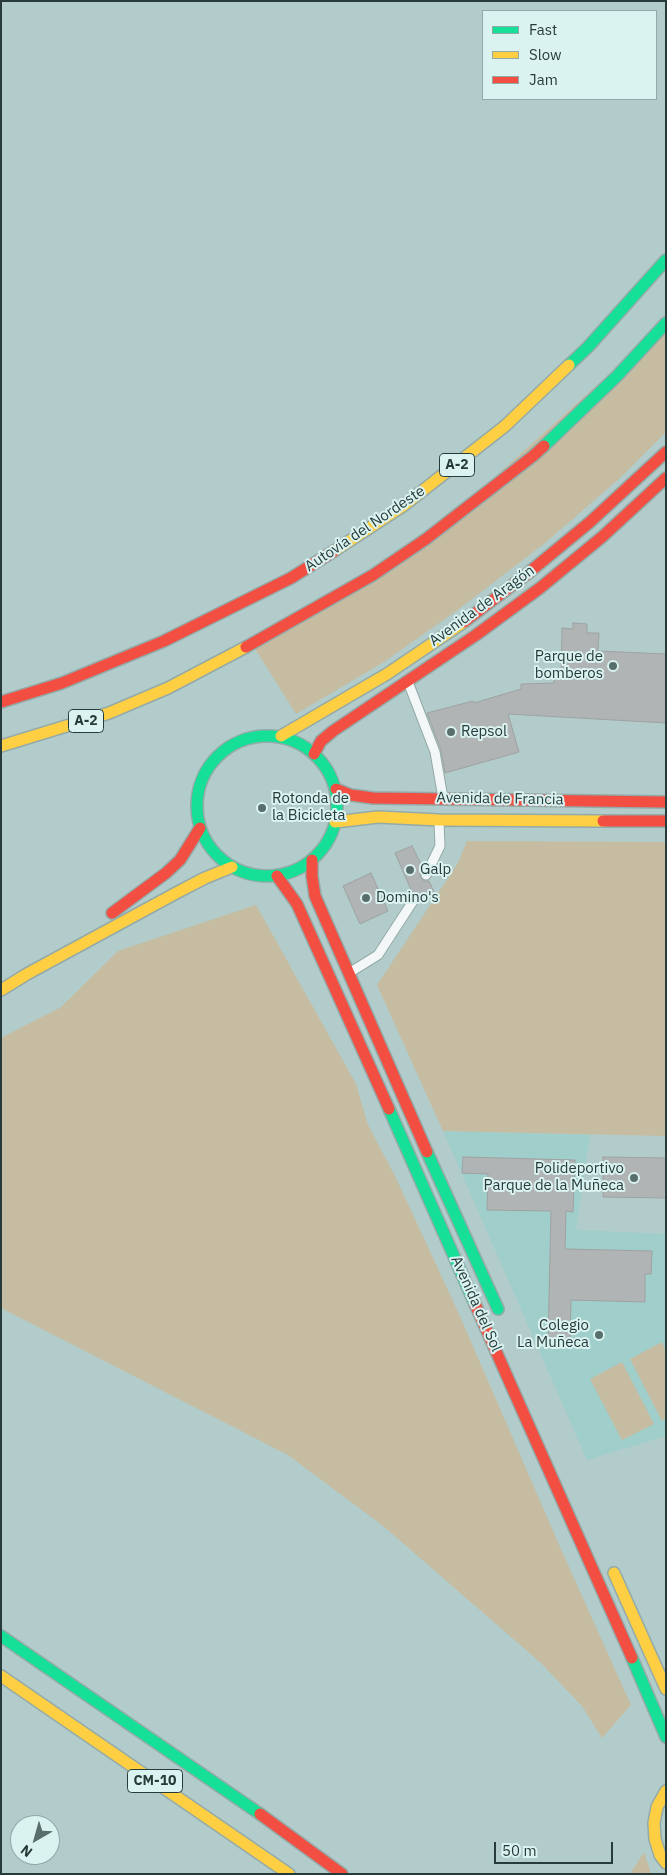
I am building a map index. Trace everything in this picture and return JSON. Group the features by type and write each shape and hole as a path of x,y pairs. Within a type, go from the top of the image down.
{"main road":[{"name":"Autovía del Nordeste","path":"1,702 62,683 164,641 231,609 291,578 402,506 505,426 547,388 618,314 666,260"},
{"name":"A-2","path":"1,746 109,713 168,688 252,644 373,575 426,539 533,456 617,376 666,323"},
{"name":"Avenida de Aragón","path":"281,736 386,674 466,621 590,522 666,452"},
{"name":"Avenida de Aragón","path":"314,754 321,742 333,731 408,682 540,588 602,537 666,478"},
{"path":"79,663 164,641"},
{"path":"256,736 281,736 299,743 314,754 328,770 336,789 338,806 331,836 322,849 312,860 296,870 277,876 246,874 221,859 211,849 200,828 196,804 201,780 214,759 233,743 256,736"},
{"name":"Avenida de Francia","path":"336,789 351,795 373,798 666,802"},
{"name":"Avenida de Francia","path":"335,822 378,817 439,820 666,821"},
{"path":"1,990 166,873 180,860 200,828"},
{"name":"Avenida del Sol","path":"312,860 315,896 503,1321"},
{"path":"26,974 178,892 232,867"},
{"name":"Avenida del Sol","path":"277,876 297,904 579,1536 666,1737"},
{"path":"610,1565 666,1689"},
{"name":"CM-10","path":"1,1636 176,1755 300,1842 342,1874"},
{"name":"CM-10","path":"1,1676 289,1874"},
{"path":"666,1791 658,1807 654,1823 655,1839 660,1855 666,1863"}],"lane":[{"path":"408,682 434,752 443,799"},
{"path":"426,875 440,846 439,820"},
{"path":"349,973 378,955 415,898"}],"shaded area":[{"path":"666,323 666,432 619,479 545,543 459,609 384,662 296,714 252,644 426,539"},
{"path":"467,841 666,842 666,1136 443,1131 377,985 458,863"},
{"path":"256,905 356,1084 368,1125 396,1178 459,1314 631,1705 602,1738 582,1706 541,1663 382,1525 288,1455 1,1308 1,1038 61,1007 118,951"},
{"name":"Colegio La Muñeca","path":"443,1131 590,1135 576,1230 666,1234 666,1436 587,1460"},
{"path":"662,1342 666,1351 666,1418 662,1421 630,1359"},
{"path":"622,1362 654,1424 622,1440 590,1379"},
{"path":"644,1852 651,1874 630,1874"}],"building":[{"name":"Parque de bomberos","path":"573,623 587,624 587,633 599,633 598,651 666,654 666,723 508,714 519,752 445,773 441,750 427,713 473,701 474,703 521,689 521,684 554,683 554,679 561,679 562,628 573,629"},
{"path":"412,846 423,868 420,873 421,878 424,881 429,881 434,892 421,898 418,893 412,892 395,853"},
{"path":"371,873 388,911 360,924 343,886"},
{"path":"463,1157 575,1160 573,1212 566,1211 565,1249 652,1251 651,1274 645,1274 645,1302 571,1300 570,1344 548,1344 551,1211 487,1210 488,1174 462,1173"},
{"name":"Polideportivo Parque de la Muñeca","path":"603,1157 666,1158 666,1198 603,1197"}],"traffic: fast":[{"path":"569,365 588,347 666,260"},
{"path":"544,446 617,376 666,323"},
{"path":"267,736 281,737 294,741 317,756 332,779 336,792 337,806 336,820 332,833 317,856 294,871 281,875 267,876 253,875 240,871 217,856 202,833 198,820 197,806 198,792 202,779 217,756 240,741 253,737 267,736"},
{"path":"389,1109 475,1304"},
{"path":"427,1152 498,1309"},
{"path":"1,1636 260,1814"},
{"path":"632,1658 666,1737"}],"traffic: slow":[{"path":"334,551 403,506 505,426 569,365"},
{"path":"281,736 387,674 464,622"},
{"path":"1,746 109,713 168,688 246,647"},
{"path":"335,822 378,817 439,820 603,821"},
{"path":"1,990 178,892 232,867"},
{"path":"614,1573 666,1689"},
{"path":"1,1676 289,1874"},
{"path":"666,1791 657,1807 654,1823 655,1839 660,1855 666,1863"}],"traffic: jam":[{"path":"246,647 373,575 426,539 544,446"},
{"path":"464,622 527,574 590,522 666,452"},
{"path":"314,754 321,741 333,731 476,635 540,588 602,537 666,478"},
{"path":"1,702 62,683 164,641 291,578 334,551"},
{"path":"336,789 351,795 373,798 666,802"},
{"path":"603,821 666,821"},
{"path":"112,913 166,873 180,860 200,828"},
{"path":"312,860 315,896 427,1152"},
{"path":"277,876 297,904 389,1109"},
{"path":"475,1304 632,1658"},
{"path":"260,1814 342,1874"}],"place":[{"name":"Parque de bomberos","path":"613,666"},
{"name":"Repsol","path":"451,732"},
{"name":"Rotonda de la Bicicleta","path":"262,808"},
{"name":"Galp","path":"410,870"},
{"name":"Domino's","path":"366,898"},
{"name":"Polideportivo Parque de la Muñeca","path":"634,1178"},
{"name":"Colegio La Muñeca","path":"599,1335"}]}
